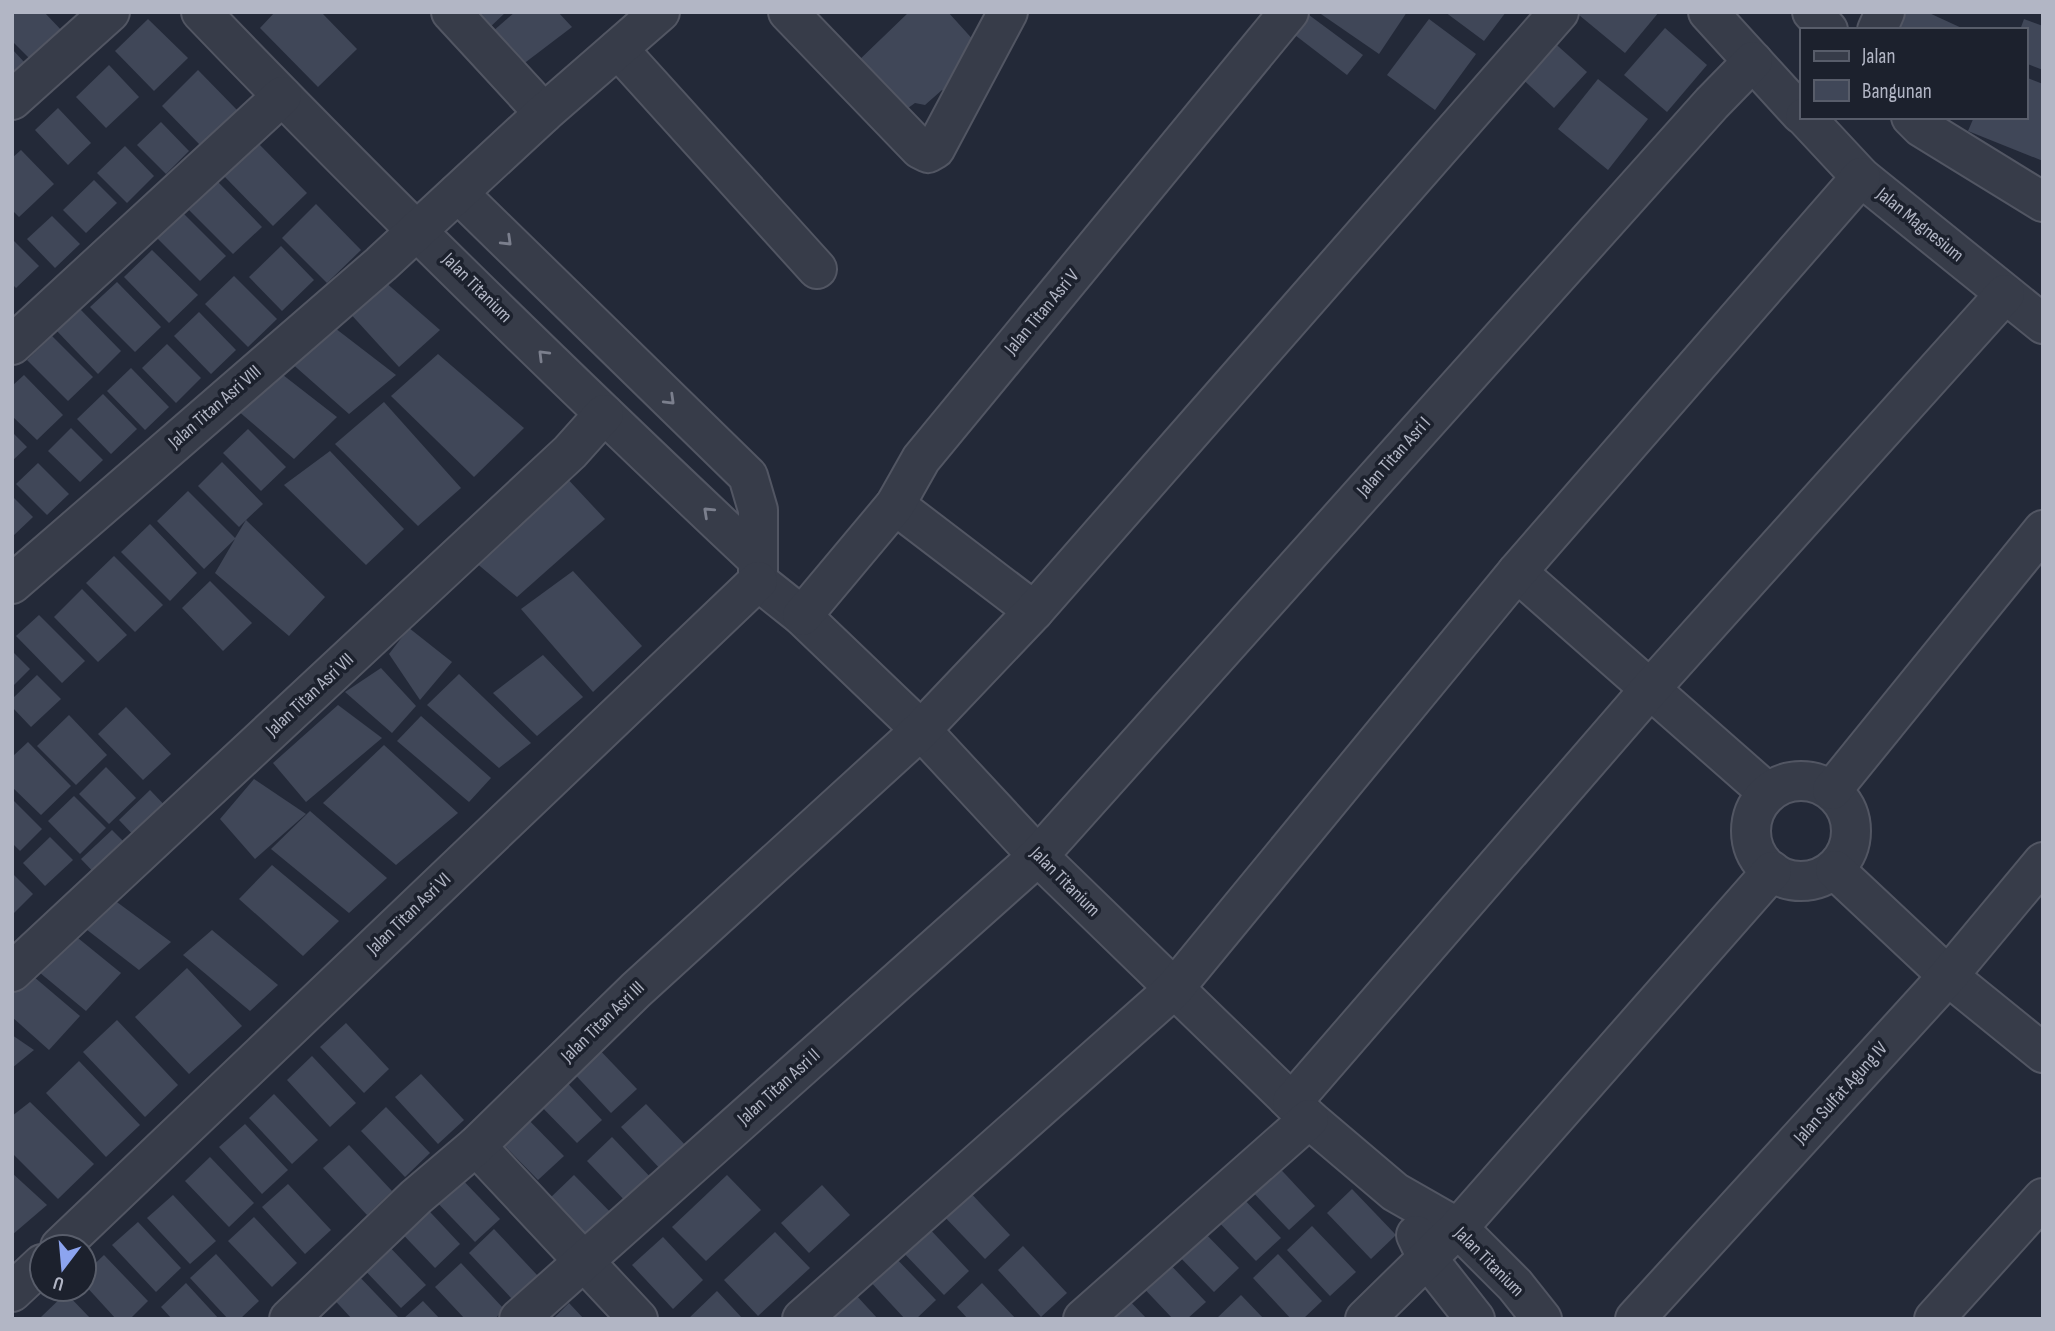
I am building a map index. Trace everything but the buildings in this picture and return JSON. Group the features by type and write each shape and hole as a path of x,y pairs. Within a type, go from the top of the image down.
{"street":[{"path":"12,100 110,12"},
{"name":"Jalan Titanium","path":"201,12 282,96 604,414 802,616 921,730 1038,856 1173,990 1301,1110 1395,1192 1458,1228 1516,1285 1542,1319"},
{"path":"451,12 544,113"},
{"name":"Jalan Titan Asri VIII","path":"12,584 418,230 544,113 660,12"},
{"path":"788,12 920,149 928,153 935,149 1008,12"},
{"name":"Jalan Titan Asri V","path":"802,616 895,505 921,459 1289,12"},
{"name":"Jalan Titan Asri III","path":"289,1319 387,1224 476,1146 636,990 921,730 1034,611 1559,12"},
{"name":"Jalan Magnesium","path":"1707,12 1800,112"},
{"path":"1812,12 1826,28"},
{"path":"1878,28 1885,12"},
{"path":"618,49 817,269"},
{"name":"Jalan Titan Asri I","path":"1038,856 1712,103 1753,61"},
{"path":"12,345 282,96"},
{"name":"Jalan Magnesium","path":"1807,119 1861,177 2043,324"},
{"path":"1913,119 1920,127 2043,202"},
{"path":"803,1319 1173,990 1517,572 1861,177"},
{"path":"458,193 748,476 758,510 758,570"},
{"path":"1083,1319 1301,1110 1650,688 2006,294"},
{"name":"Jalan Titan Asri VII","path":"12,972 570,453 604,414"},
{"path":"895,505 1034,611"},
{"path":"1832,790 2043,530"},
{"name":"Jalan Titan Asri VI","path":"74,1233 758,570"},
{"path":"1517,572 1767,792"},
{"path":"1811,781 1832,790 1844,804 1851,821 1852,838 1846,856 1835,870 1818,879 1798,882 1772,872 1752,847 1750,828 1755,808 1767,792 1788,782 1811,781"},
{"name":"Jalan Titan Asri II","path":"519,1319 1038,856"},
{"name":"Jalan Sulfat Agung IV","path":"1635,1319 1948,976 2043,862"},
{"path":"1835,870 1948,976 2043,1053"},
{"path":"1365,1319 1458,1228 1772,872"},
{"path":"476,1146 638,1319"},
{"name":"Jalan Titanium","path":"1395,1192 1427,1258 1475,1319"},
{"path":"1934,1319 2043,1198"},
{"path":"12,1292 28,1277"}]}
